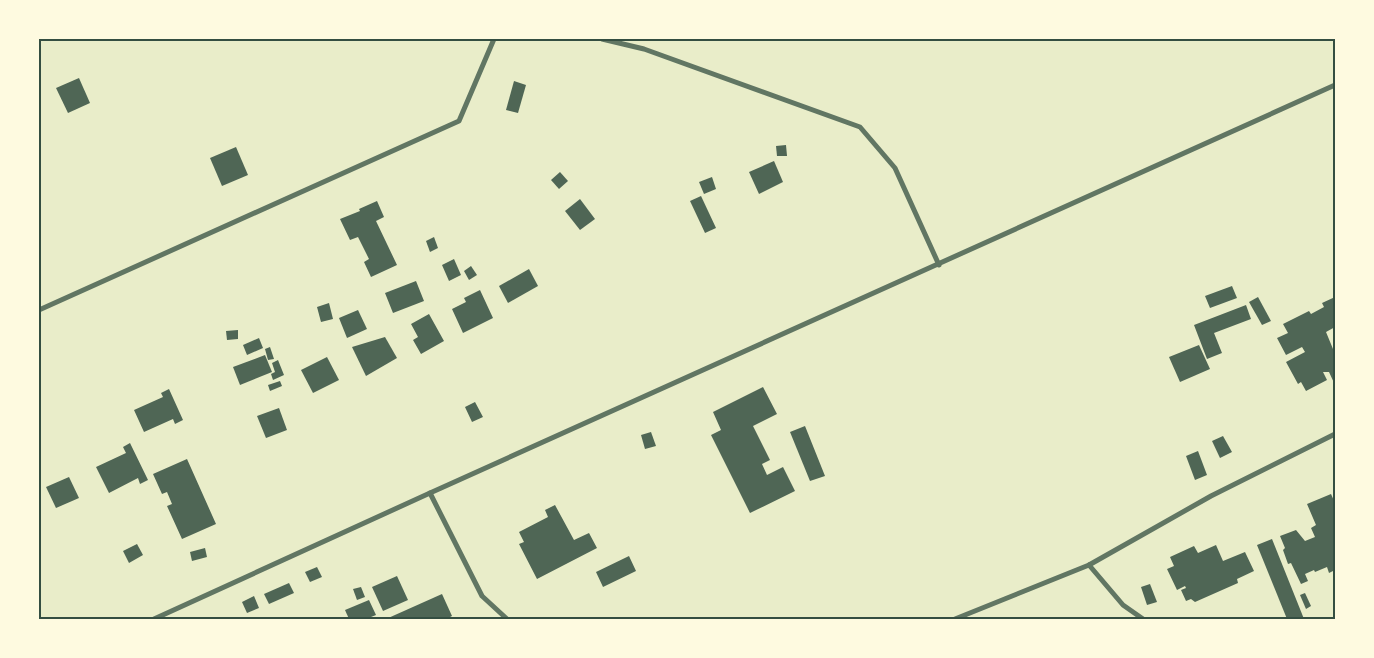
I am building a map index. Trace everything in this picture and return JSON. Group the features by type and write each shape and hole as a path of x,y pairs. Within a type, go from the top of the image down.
{"street":[{"path":"39,310 459,121 494,39"},
{"path":"602,39 644,49 860,127 895,168 939,265"},
{"path":"154,619 1335,86"},
{"path":"955,619 1089,565 1211,496 1335,434"},
{"path":"430,493 482,596 507,619"},
{"path":"1089,565 1123,606 1142,619"}],"building":[{"path":"79,78 90,103 68,113 56,88"},
{"path":"514,81 526,85 518,113 506,110"},
{"path":"786,145 787,156 777,156 776,146"},
{"path":"236,147 248,175 222,186 210,158"},
{"path":"774,161 783,182 759,194 749,172"},
{"path":"560,172 568,181 559,189 551,180"},
{"path":"712,177 716,189 704,194 699,182"},
{"path":"701,196 716,228 705,233 690,201"},
{"path":"580,199 595,219 580,230 565,211"},
{"path":"377,201 384,217 376,221 397,265 371,277 364,262 369,259 358,237 350,240 340,219 360,211 359,209"},
{"path":"434,237 438,248 430,252 426,241"},
{"path":"454,259 461,275 449,281 442,265"},
{"path":"471,266 477,275 469,280 464,271"},
{"path":"529,269 538,286 508,303 499,286"},
{"path":"416,281 424,301 393,313 385,293"},
{"path":"1232,286 1237,298 1210,308 1205,296"},
{"path":"480,290 493,318 463,333 452,309 466,302 464,298"},
{"path":"1258,297 1271,321 1262,325 1249,302"},
{"path":"1335,297 1335,327 1326,332 1333,349 1335,348 1335,385 1329,372 1323,372 1327,380 1306,391 1301,382 1298,384 1286,362 1305,352 1302,347 1286,355 1277,338 1288,333 1283,324 1309,311 1311,314 1324,307 1322,303"},
{"path":"329,303 333,319 321,322 317,307"},
{"path":"1246,305 1251,319 1214,333 1222,353 1207,359 1194,325"},
{"path":"358,310 367,329 347,338 339,318"},
{"path":"429,314 444,341 421,354 413,340 418,337 411,324"},
{"path":"238,330 238,339 227,340 226,331"},
{"path":"385,337 397,358 366,376 352,347"},
{"path":"259,338 263,348 247,355 243,345"},
{"path":"1199,345 1210,369 1180,382 1169,357"},
{"path":"270,347 274,359 268,360 265,349"},
{"path":"265,355 272,372 240,385 233,367"},
{"path":"327,357 339,380 313,393 301,370"},
{"path":"278,360 284,375 273,380 271,374 275,372 272,363"},
{"path":"280,381 282,386 270,391 268,385"},
{"path":"763,387 777,414 753,426 770,460 762,464 767,475 783,467 795,491 750,513 711,435 721,430 713,412"},
{"path":"169,389 183,420 175,424 173,419 144,432 134,410 163,397 161,393"},
{"path":"475,402 483,417 472,422 465,407"},
{"path":"279,408 287,430 266,438 257,416"},
{"path":"805,426 825,476 810,481 790,432"},
{"path":"651,432 656,446 645,449 641,435"},
{"path":"1223,436 1232,452 1220,458 1212,441"},
{"path":"130,443 148,480 140,484 138,478 109,493 96,467 126,453 123,447"},
{"path":"1198,451 1207,475 1195,480 1186,456"},
{"path":"187,459 216,524 182,539 167,506 172,504 167,492 162,494 153,474"},
{"path":"69,477 79,498 56,508 46,487"},
{"path":"1331,494 1335,503 1335,570 1329,573 1327,567 1315,572 1314,570 1305,574 1308,581 1301,584 1291,563 1288,564 1283,550 1285,548 1280,536 1296,530 1305,541 1315,537 1311,528 1316,525 1307,504"},
{"path":"555,505 574,540 589,533 597,548 537,579 519,544 524,542 519,532 548,517 545,510"},
{"path":"1272,539 1304,619 1287,619 1257,545"},
{"path":"137,544 143,555 129,563 123,551"},
{"path":"1216,545 1223,561 1245,552 1254,571 1237,579 1238,583 1195,602 1191,599 1186,601 1181,590 1186,588 1185,586 1177,590 1167,569 1174,566 1170,557 1194,546 1198,553"},
{"path":"205,548 207,557 192,561 190,552"},
{"path":"629,556 636,571 603,587 596,572"},
{"path":"317,567 322,577 310,582 305,572"},
{"path":"397,576 408,600 383,611 372,587"},
{"path":"289,583 294,593 269,604 264,594"},
{"path":"1150,584 1157,602 1147,605 1141,587"},
{"path":"361,587 365,597 357,600 353,589"},
{"path":"1305,593 1311,606 1306,609 1300,595"},
{"path":"442,594 452,616 446,619 386,619"},
{"path":"254,596 259,608 247,613 242,602"},
{"path":"369,600 376,615 366,619 349,619 345,610"}]}
